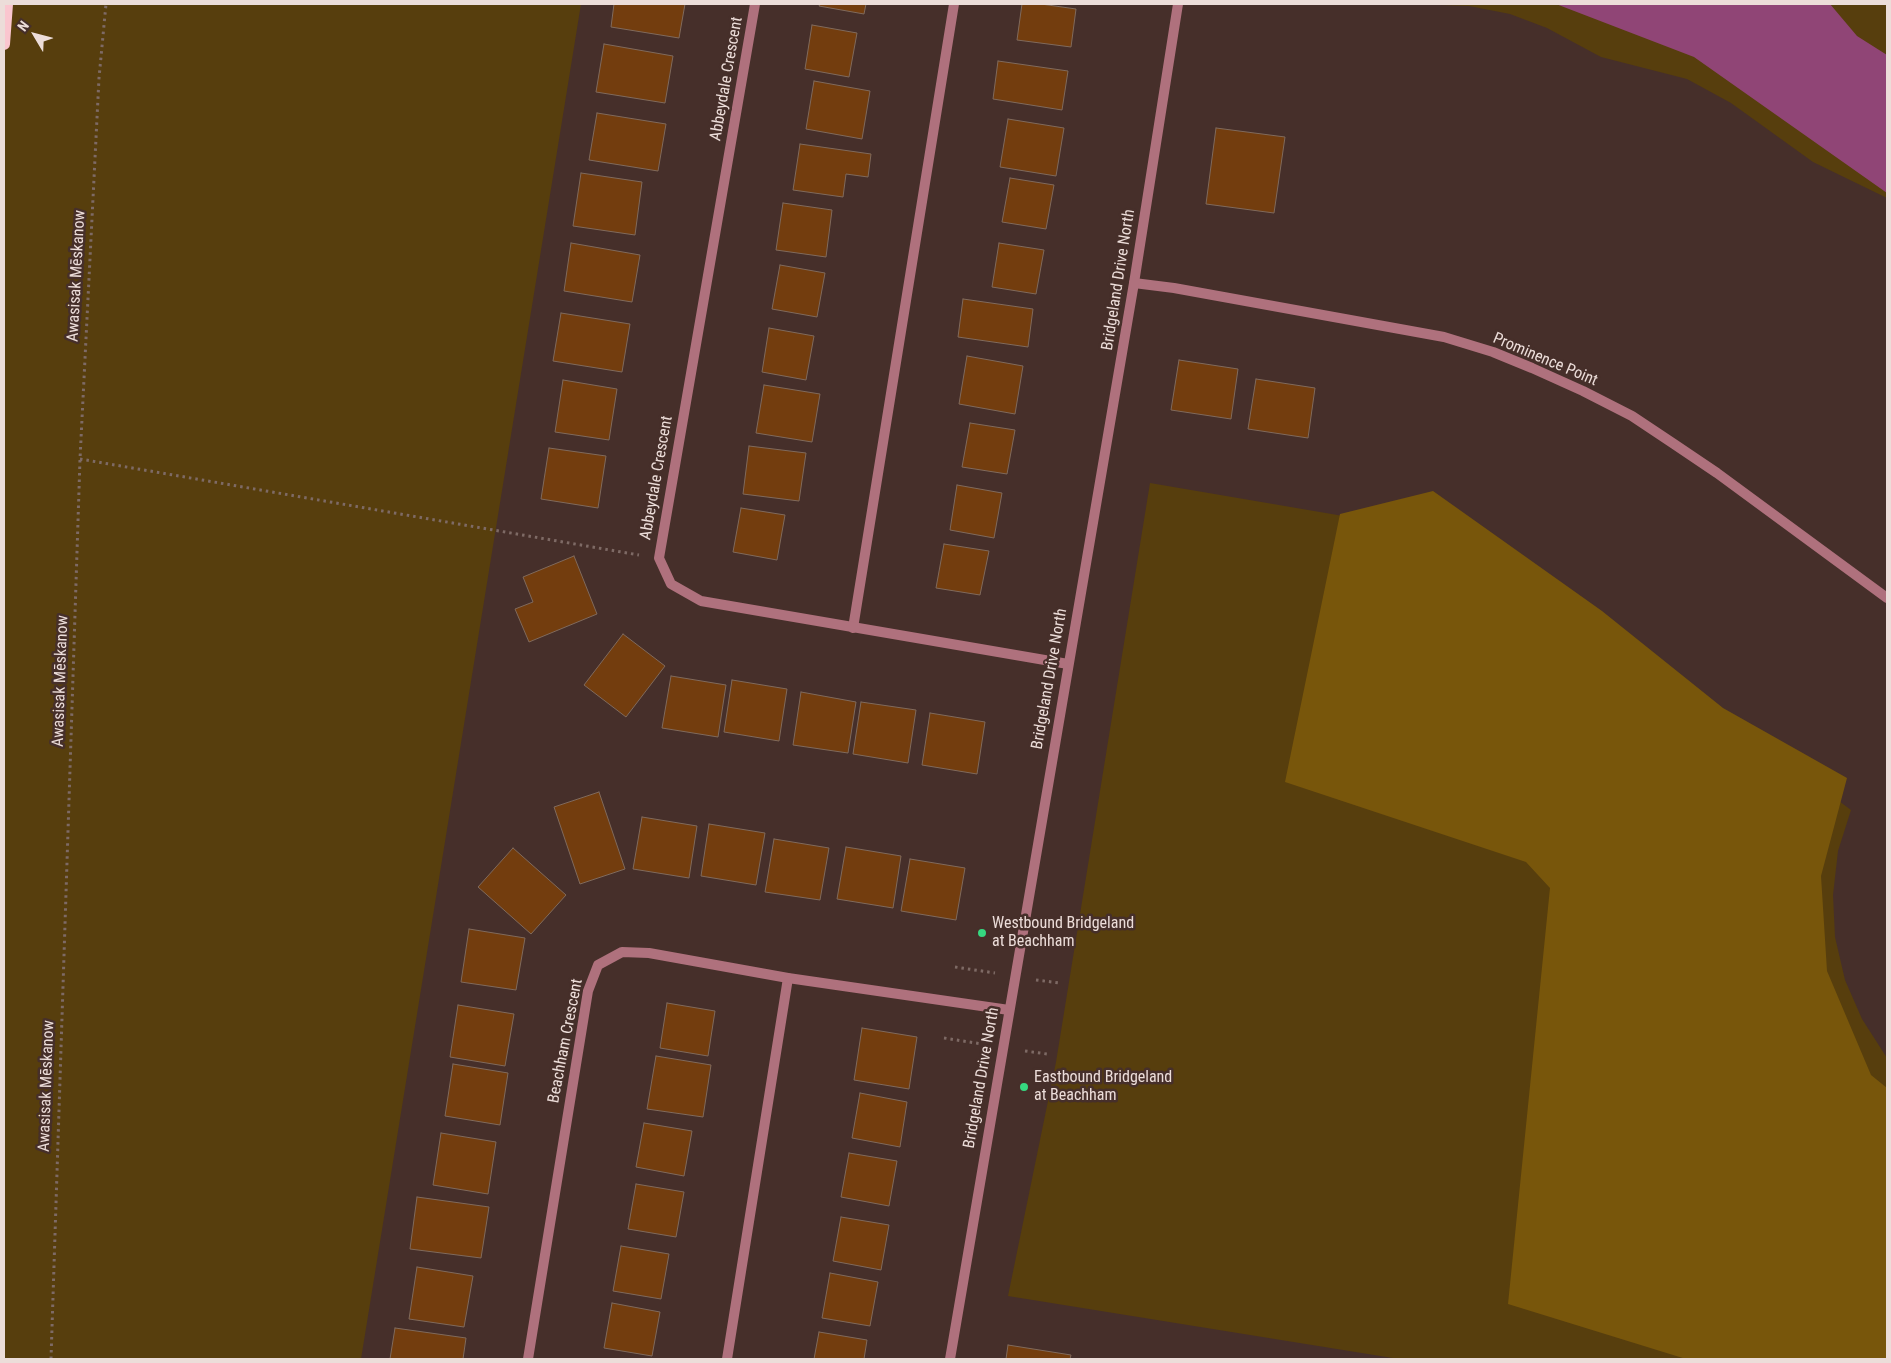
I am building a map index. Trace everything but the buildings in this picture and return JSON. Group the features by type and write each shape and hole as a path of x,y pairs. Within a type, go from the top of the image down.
{"main road":[{"path":"4,44 7,4"}],"street":[{"name":"Abbeydale Crescent","path":"755,4 659,558 671,584 701,601 1068,664"},
{"path":"853,628 954,4"},
{"name":"Bridgeland Drive North","path":"950,1359 1008,1010 1134,283 1178,4"},
{"name":"Prominence Point","path":"1134,283 1174,288 1444,337 1493,352 1532,368 1632,416 1717,473 1887,598"},
{"name":"Beachham Crescent","path":"528,1359 588,991 598,965 622,952 649,953 788,978 1008,1010"},
{"path":"727,1359 788,978"}],"path":[{"name":"Awasisak Mēskanow","path":"51,1359 80,459 99,78 106,4"},
{"path":"80,459 659,558"}],"shaded area":[{"path":"12,4 581,4 361,1359 4,1359 4,51"},
{"path":"1414,4 1887,4 1887,198 1813,162 1731,103 1687,79 1601,57 1547,28 1510,14 1469,6"},
{"path":"1556,4 1830,4 1857,36 1887,55 1887,193 1694,57"},
{"path":"1150,483 1396,525 1598,621 1851,810 1838,851 1833,895 1835,937 1845,980 1862,1019 1887,1058 1887,1359 1399,1359 1008,1296 1056,1062"},
{"path":"1433,491 1602,611 1723,708 1847,778 1821,876 1827,971 1871,1075 1887,1088 1887,1359 1686,1359 1508,1304 1550,888 1526,862 1285,782 1340,514"}],"place":[{"name":"Westbound Bridgeland at Beachham","path":"982,933"},
{"name":"Eastbound Bridgeland at Beachham","path":"1024,1087"}]}
